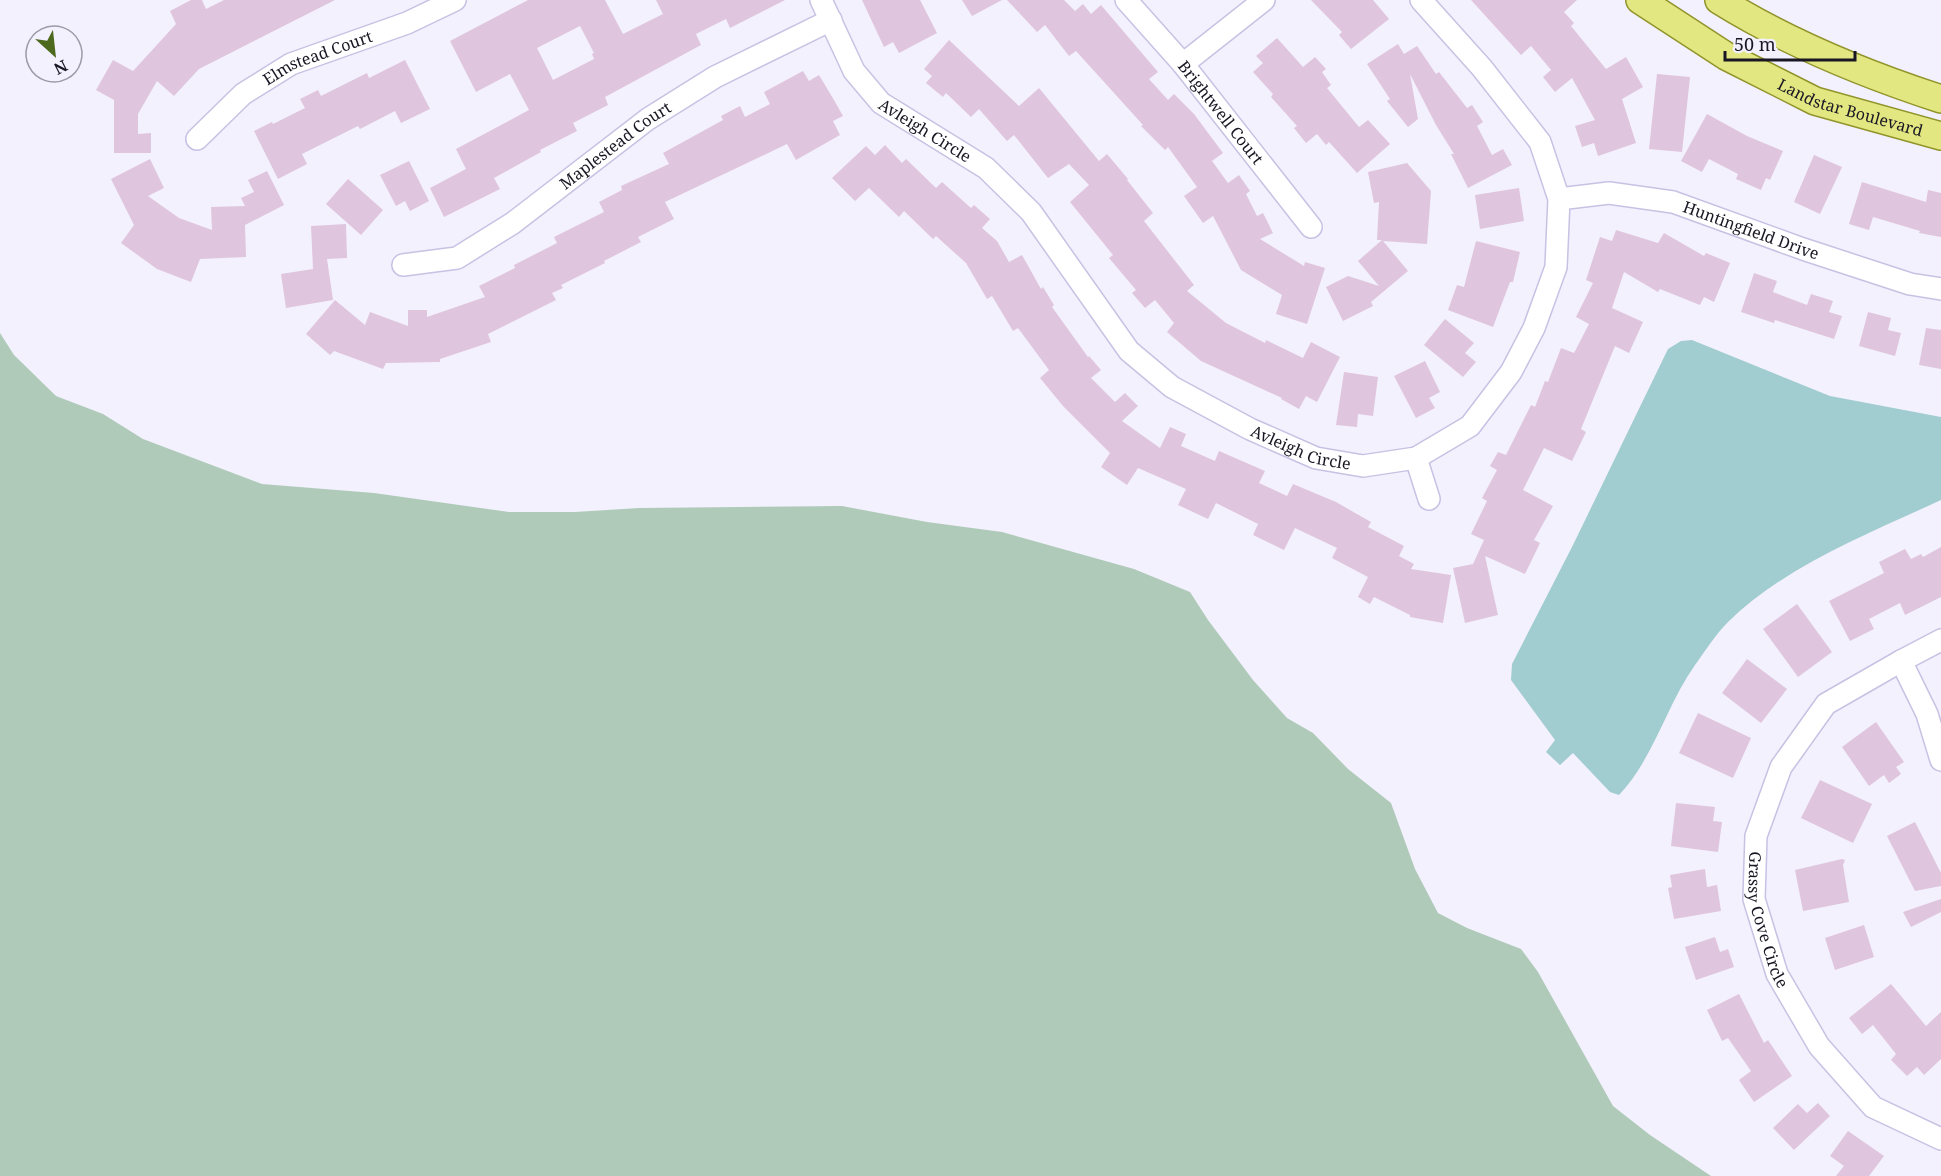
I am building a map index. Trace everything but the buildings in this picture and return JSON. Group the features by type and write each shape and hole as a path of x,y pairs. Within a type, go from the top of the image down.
{"main road":[{"name":"Landstar Boulevard","path":"1640,0 1726,56 1815,101 1941,136"},
{"path":"1719,0 1829,58 1941,99"}],"street":[{"name":"Elmstead Court","path":"198,139 243,94 291,64 407,23 455,0"},
{"name":"Avleigh Circle","path":"821,0 854,71 881,103 986,168 1031,212 1129,351 1172,387 1250,429 1316,458 1363,466 1416,458 1470,426 1512,372 1534,328 1556,267 1559,199 1540,142 1482,68 1421,0"},
{"name":"Brightwell Court","path":"1126,0 1183,64 1311,227"},
{"path":"1183,64 1264,0"},
{"name":"Maplestead Court","path":"403,265 457,258 513,223 648,118 715,77 831,20"},
{"name":"Huntingfield Drive","path":"1559,199 1609,193 1673,202 1803,249 1910,284 1941,289"},
{"path":"1416,458 1429,499"},
{"name":"Grassy Cove Circle","path":"1941,640 1826,704 1781,767 1756,836 1754,899 1777,974 1820,1046 1873,1107 1941,1139"},
{"path":"1901,661 1927,714 1941,759"}],"shaded area":[{"path":"0,333 14,355 56,396 103,414 143,439 262,484 374,493 509,512 842,506 927,522 1002,532 1134,569 1190,592 1253,680 1287,718 1313,733 1348,769 1391,803 1415,869 1438,913 1467,928 1521,949 1538,972 1613,1106 1650,1135 1711,1176 0,1176"},
{"path":"1692,340 1830,396 1941,417 1941,500 1857,538 1802,567 1775,584 1728,622 1695,665 1676,697 1642,765 1619,795 1610,792 1573,753 1560,765 1546,752 1555,740 1511,680 1512,664 1573,545 1668,349 1681,341"}]}
